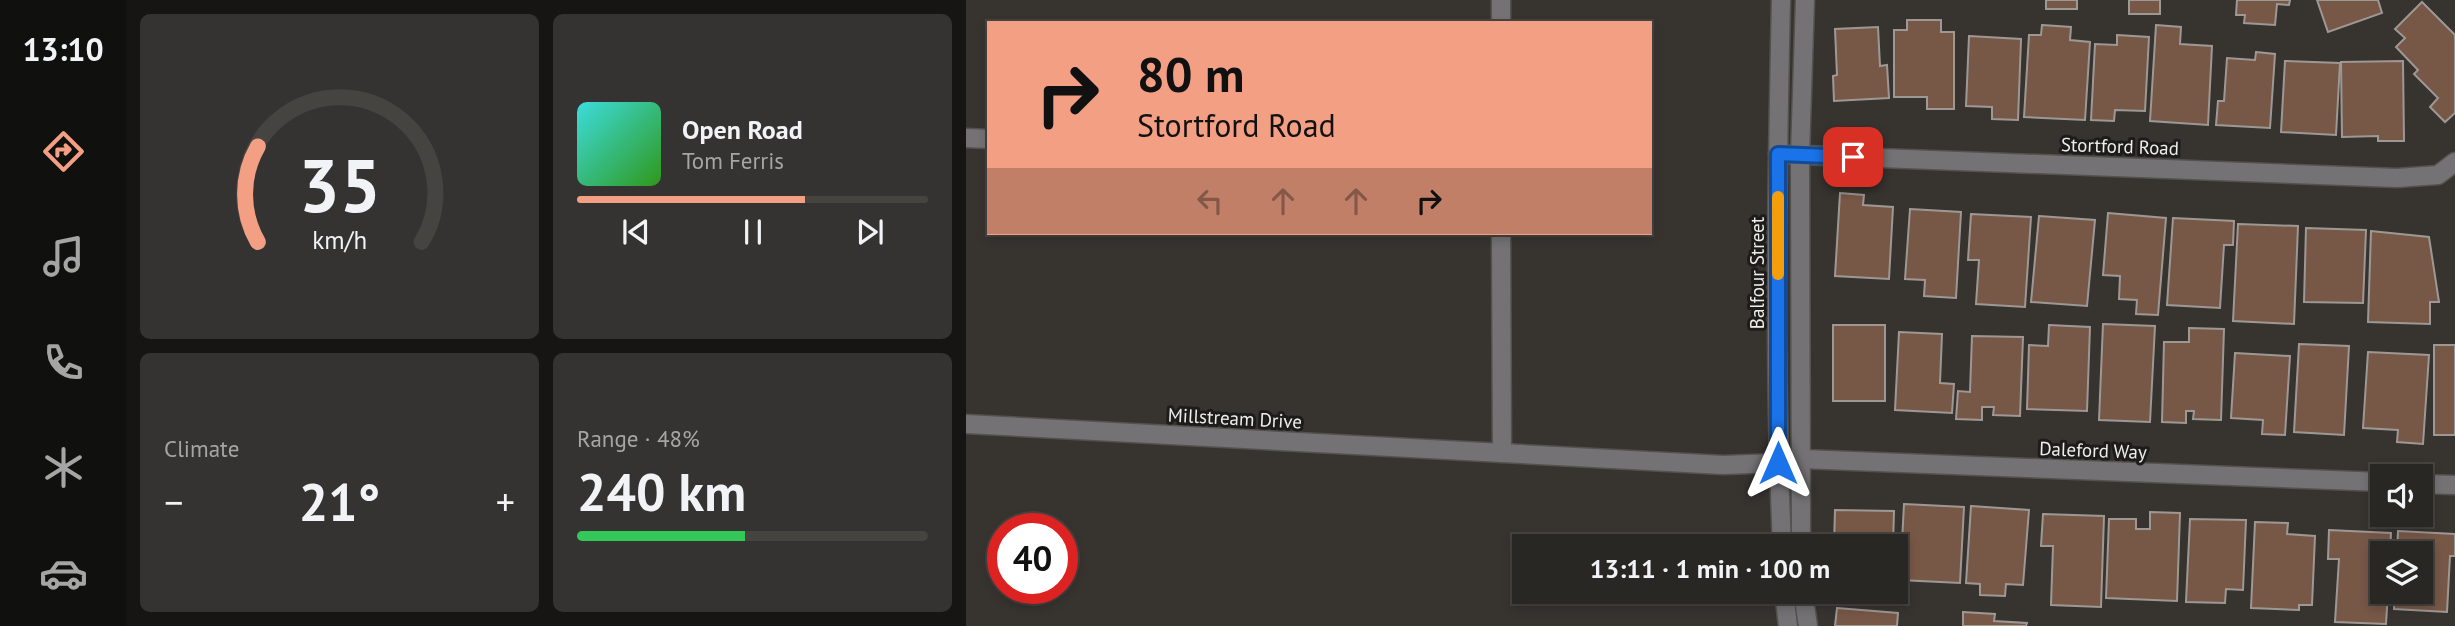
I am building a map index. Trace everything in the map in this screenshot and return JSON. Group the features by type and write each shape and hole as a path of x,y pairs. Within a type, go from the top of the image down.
{"street":[{"path":"1501,0 1501,21"},
{"name":"Balfour Street","path":"1781,0 1778,463 1781,534"},
{"path":"1801,534 1800,155 1805,0"},
{"path":"966,138 987,139"},
{"name":"Stortford Road","path":"1778,154 2398,178 2438,175 2455,162"},
{"path":"1501,235 1502,453"},
{"path":"1778,311 1801,311"},
{"name":"Millstream Drive","path":"966,424 1723,465 1778,463"},
{"name":"Daleford Way","path":"1802,459 2370,482"},
{"path":"2433,484 2455,485"},
{"path":"1785,604 1788,626"},
{"path":"1805,604 1808,626"}],"building":[{"path":"2046,0 2077,0 2077,9 2046,9"},
{"path":"2129,0 2160,0 2160,14 2129,14"},
{"path":"2237,0 2290,0 2289,5 2277,4 2275,25 2244,23 2245,15 2236,15"},
{"path":"2317,0 2378,0 2382,13 2328,32"},
{"path":"2422,2 2455,35 2455,113 2445,122 2430,107 2438,98 2414,74 2418,70 2396,47 2405,38 2395,29"},
{"path":"1907,20 1941,20 1941,32 1954,32 1954,109 1927,109 1927,97 1894,97 1894,30 1907,30"},
{"path":"2042,25 2071,27 2070,40 2090,42 2085,120 2024,117 2029,35 2041,35"},
{"path":"2156,25 2181,27 2180,44 2212,46 2208,125 2150,121"},
{"path":"1878,27 1880,66 1887,65 1889,98 1834,101 1833,76 1837,75 1835,29"},
{"path":"2117,35 2149,37 2145,111 2115,110 2114,121 2091,120 2095,44 2117,45"},
{"path":"1969,36 2021,39 2018,120 1992,119 1992,107 1966,106"},
{"path":"2256,52 2275,54 2270,128 2216,125 2218,101 2224,101 2227,58 2255,60"},
{"path":"2285,61 2340,63 2336,135 2281,132"},
{"path":"2403,61 2404,141 2378,141 2378,136 2342,137 2341,62"},
{"path":"1840,193 1864,195 1863,205 1893,207 1889,279 1835,276"},
{"path":"1910,209 1961,212 1956,298 1924,296 1925,280 1905,279"},
{"path":"2108,213 2166,218 2158,315 2136,314 2137,300 2119,299 2120,276 2103,275"},
{"path":"1971,214 2031,217 2025,307 1976,304 1979,260 1968,260"},
{"path":"2039,216 2095,220 2087,306 2031,302"},
{"path":"2173,218 2234,221 2233,245 2224,245 2220,308 2167,305"},
{"path":"2238,224 2298,226 2294,324 2233,321"},
{"path":"2306,228 2366,230 2363,303 2304,302"},
{"path":"2371,231 2429,237 2439,302 2430,302 2430,324 2368,322"},
{"path":"2103,324 2155,326 2150,422 2099,420"},
{"path":"1833,325 1885,325 1885,401 1833,401"},
{"path":"2049,325 2090,327 2087,411 2027,409 2029,345 2048,346"},
{"path":"2189,328 2224,329 2221,420 2193,419 2194,411 2186,411 2186,423 2162,422 2164,342 2189,342"},
{"path":"1899,332 1942,334 1940,383 1954,384 1952,413 1895,410"},
{"path":"1972,336 2023,337 2020,416 1993,415 1994,407 1982,407 1982,420 1956,419 1958,391 1970,392"},
{"path":"2299,344 2349,346 2344,435 2294,432"},
{"path":"2434,345 2455,345 2455,435 2434,435"},
{"path":"2368,352 2429,355 2423,444 2397,442 2398,430 2363,428"},
{"path":"2235,353 2290,356 2285,435 2262,434 2263,420 2231,418"},
{"path":"1904,504 1964,507 1960,583 1908,580 1908,534 1902,534"},
{"path":"1971,506 2029,510 2023,585 2006,584 2005,596 1980,595 1980,584 1966,583"},
{"path":"1835,510 1894,511 1893,534 1834,534"},
{"path":"2150,512 2180,513 2177,601 2106,598 2109,519 2136,519 2136,529 2150,529"},
{"path":"2043,514 2104,516 2101,607 2051,605 2053,546 2041,546"},
{"path":"2190,519 2246,520 2243,590 2226,589 2225,603 2186,602"},
{"path":"2255,522 2288,523 2287,534 2315,536 2312,605 2299,605 2299,610 2251,608"},
{"path":"2329,530 2391,533 2391,541 2370,541 2370,604 2387,604 2386,624 2335,622 2339,559 2328,559"},
{"path":"2398,531 2455,534 2455,556 2450,556 2447,612 2394,609 2394,604 2433,604 2433,541 2398,541"},
{"path":"1837,608 1898,613 1897,626 1835,626"},
{"path":"1963,612 1995,614 1994,621 2027,623 2026,626 1963,626"}],"slow traffic":[{"path":"1778,197 1778,274"}],"route":[{"path":"1778,463 1778,154 1853,157"}]}
